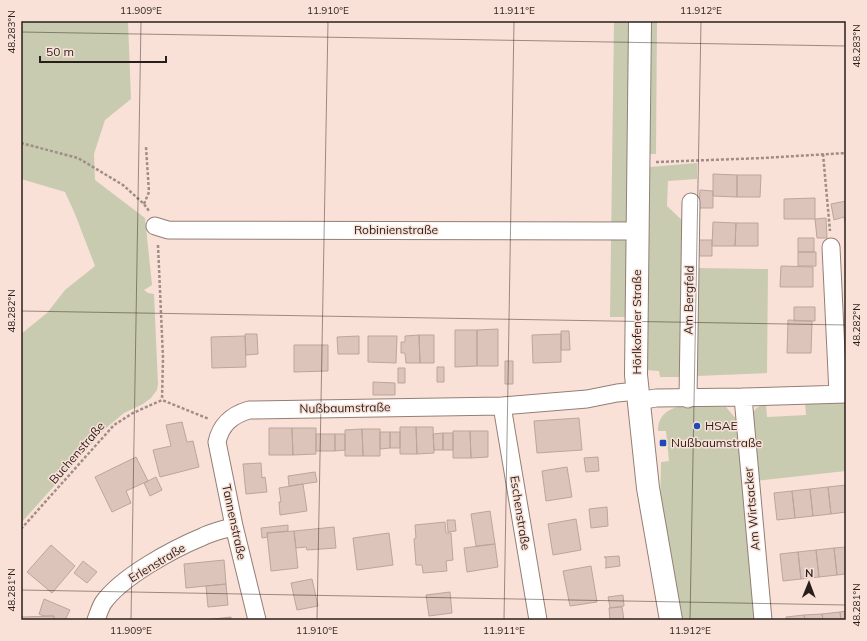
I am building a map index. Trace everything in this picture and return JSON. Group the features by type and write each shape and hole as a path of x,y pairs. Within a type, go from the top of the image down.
{"street":[{"name":"Hörlkofener Straße","path":"640,21 636,345 638,396 648,488 671,620"},
{"name":"Am Bergfeld","path":"688,399 691,202"},
{"name":"Robinienstraße","path":"155,226 168,230 637,231"},
{"path":"638,396 688,399 842,394 831,247"},
{"name":"Nußbaumstraße","path":"224,425 235,416 250,410 502,406 587,399 617,393 638,396"},
{"name":"Am Wirtsacker","path":"743,397 763,620"},
{"name":"Eschenstraße","path":"502,406 538,620"},
{"name":"Tannenstraße","path":"224,425 219,433 217,442 234,526 257,620"},
{"name":"Erlenstraße","path":"96,620 103,603 117,588 134,574 168,554 202,537 234,526"}],"path":[{"path":"21,143 78,158 123,185 144,204 152,217 155,226 159,253 163,358 162,400 224,425"},
{"path":"144,204 149,192 146,147"},
{"path":"638,163 846,153"},
{"path":"823,154 831,247"},
{"name":"Buchenstraße","path":"21,529 114,425 133,413 162,400"}],"green space":[{"path":"21,21 128,21 131,99 105,120 94,154 95,180 145,218 152,285 144,290 148,293 154,294 158,384 157,390 151,398 143,404 124,413 106,428 21,523 21,334 47,313 65,290 95,266 65,192 21,179"},
{"path":"614,21 632,21 626,317 610,317"},
{"path":"647,21 657,21 656,154 646,154"},
{"path":"697,163 697,179 668,181 667,206 685,223 682,377 660,377 659,371 645,370 645,173 650,167"},
{"path":"698,268 768,269 767,373 697,376"},
{"path":"846,400 846,471 756,481 750,418 756,409 766,404 767,417 806,415 805,402"},
{"path":"684,406 726,407 737,420 756,620 677,620 660,513 661,462 669,461 666,431 658,431 660,420 665,413 674,408"}],"building":[{"path":"713,174 737,175 737,197 713,196"},
{"path":"737,175 761,175 760,197 737,197"},
{"path":"700,190 713,191 713,208 699,208"},
{"path":"815,198 815,219 784,219 784,199"},
{"path":"846,201 846,228 844,217 834,220 831,204"},
{"path":"826,218 827,238 817,238 815,219"},
{"path":"713,222 736,223 735,246 712,246"},
{"path":"736,223 758,223 758,246 735,246"},
{"path":"798,238 814,238 814,252 798,252"},
{"path":"698,240 712,240 712,256 698,256"},
{"path":"798,252 816,252 816,266 798,266"},
{"path":"781,266 813,267 813,287 780,287"},
{"path":"794,307 815,307 815,321 794,321"},
{"path":"788,320 812,321 811,353 787,353"},
{"path":"498,329 498,366 477,366 477,330"},
{"path":"455,330 477,330 477,366 455,367"},
{"path":"561,331 569,331 570,350 561,350"},
{"path":"245,334 257,334 258,354 246,355"},
{"path":"561,334 561,362 533,363 532,335"},
{"path":"419,335 434,335 434,363 420,363"},
{"path":"419,335 420,363 406,363 405,353 401,353 401,342 405,342 405,336"},
{"path":"245,336 246,367 212,368 211,337"},
{"path":"359,336 359,354 338,354 337,337"},
{"path":"368,336 397,336 396,363 368,362"},
{"path":"294,345 328,345 328,371 294,372"},
{"path":"505,361 513,361 513,384 505,384"},
{"path":"437,367 444,367 444,382 437,382"},
{"path":"398,368 405,368 405,383 398,383"},
{"path":"373,382 395,383 395,395 373,395"},
{"path":"579,418 582,450 537,453 534,421"},
{"path":"182,422 187,442 193,441 199,467 160,477 153,450 171,446 166,425"},
{"path":"400,427 416,427 417,454 400,454"},
{"path":"416,427 433,427 434,453 417,454"},
{"path":"269,428 292,428 293,455 269,455"},
{"path":"292,428 316,428 316,454 293,455"},
{"path":"362,429 380,429 380,456 363,456"},
{"path":"362,429 363,456 345,456 345,430"},
{"path":"453,431 470,431 471,458 453,458"},
{"path":"470,431 488,431 488,457 471,458"},
{"path":"380,432 390,432 390,448 380,449"},
{"path":"390,432 400,432 400,448 390,448"},
{"path":"443,433 453,433 453,450 443,450"},
{"path":"443,433 443,450 434,450 433,434"},
{"path":"316,434 335,434 335,451 316,451"},
{"path":"335,434 345,434 345,450 335,451"},
{"path":"136,457 148,481 126,491 131,503 112,512 95,477"},
{"path":"598,457 599,471 586,472 584,458"},
{"path":"261,463 262,478 265,477 267,492 246,494 243,464"},
{"path":"567,467 572,497 546,501 542,471"},
{"path":"315,472 317,482 289,486 288,476"},
{"path":"156,477 162,490 150,496 144,483"},
{"path":"303,484 307,511 280,515 279,502 281,502 279,488"},
{"path":"846,485 846,512 831,514 828,487"},
{"path":"828,487 831,514 813,516 810,489"},
{"path":"810,489 813,516 795,518 792,491"},
{"path":"792,491 795,518 777,520 774,493"},
{"path":"607,507 608,526 591,528 589,509"},
{"path":"490,511 495,544 476,546 471,514"},
{"path":"576,519 581,550 553,555 548,524"},
{"path":"447,520 455,520 456,531 448,532"},
{"path":"445,522 446,533 451,533 453,560 446,561 447,571 423,573 422,565 416,565 414,539 416,538 415,525"},
{"path":"288,525 288,531 267,533 268,537 262,538 261,528"},
{"path":"334,527 336,548 307,550 306,547 296,548 294,531"},
{"path":"294,531 298,568 271,571 267,533"},
{"path":"389,533 393,565 357,570 353,538"},
{"path":"495,544 498,567 467,572 464,548"},
{"path":"51,545 75,566 52,593 27,572"},
{"path":"846,547 846,574 837,575 834,548"},
{"path":"834,548 837,575 819,577 816,550"},
{"path":"816,550 819,577 801,579 798,552"},
{"path":"798,552 801,579 783,581 780,554"},
{"path":"619,556 620,566 605,568 606,558 604,557"},
{"path":"224,560 226,584 186,588 184,564"},
{"path":"83,561 97,572 87,583 74,573"},
{"path":"591,566 597,602 570,606 563,571"},
{"path":"312,579 318,606 297,610 291,583"},
{"path":"226,584 228,605 208,607 206,586"},
{"path":"450,592 452,613 429,616 426,595"},
{"path":"623,595 624,606 609,608 608,597"},
{"path":"44,599 70,610 65,620 54,620 54,616 44,616 39,614"},
{"path":"622,607 624,620 610,620 609,608"},
{"path":"846,611 846,620 841,620 840,612"},
{"path":"840,612 841,620 823,620 822,614"},
{"path":"822,614 823,620 805,620 804,615"},
{"path":"804,615 805,620 787,620 786,617"},
{"path":"54,616 54,620 21,620 21,617"},
{"path":"231,617 231,620 205,620"}],"place":[{"name":"HSAE","path":"697,426"},
{"name":"Nußbaumstraße","path":"663,443"}]}
